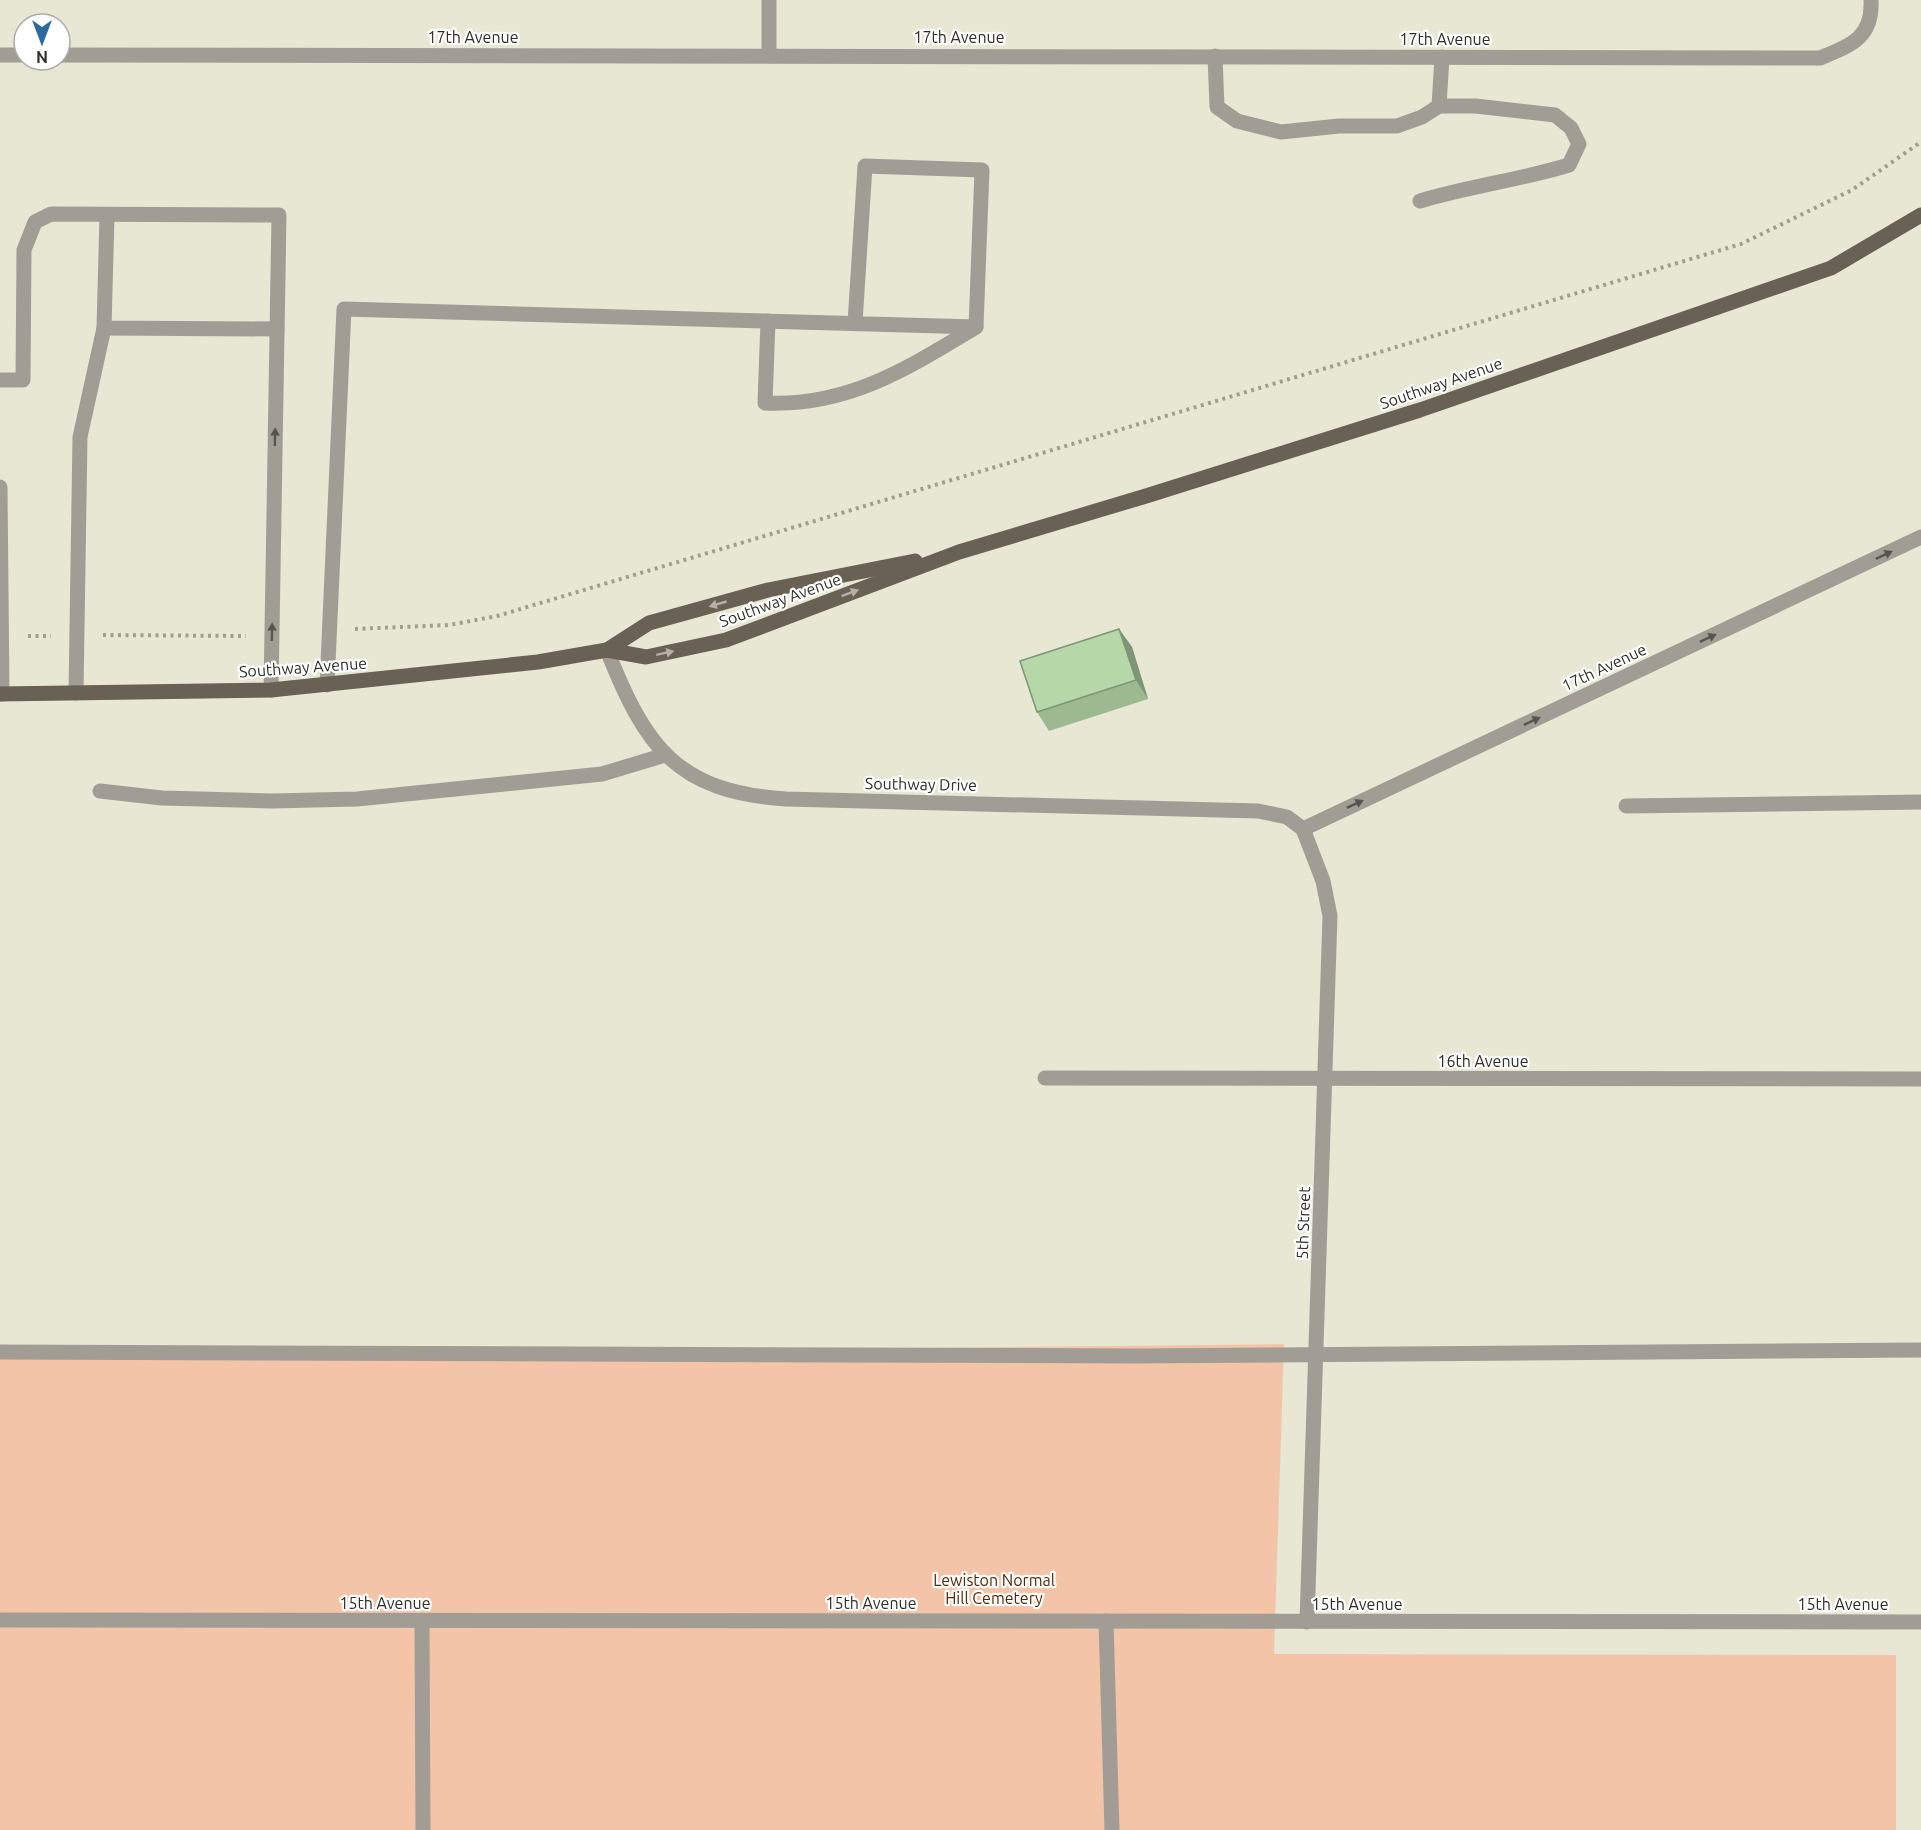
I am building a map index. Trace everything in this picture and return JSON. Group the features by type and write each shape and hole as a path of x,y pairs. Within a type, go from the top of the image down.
{"main road":[{"name":"Southway Avenue","path":"1,694 271,690 538,662 607,650 646,657 726,640 959,552 1419,410 1831,268 1921,215"},
{"name":"Southway Avenue","path":"607,650 649,623 768,590 959,552"}],"street":[{"path":"769,0 769,55"},
{"name":"17th Avenue","path":"72,55 1821,58 1856,43 1872,16 1871,0"},
{"path":"1215,56 1217,107 1237,121 1281,132 1339,126 1397,126 1422,117 1439,106 1476,106 1555,115 1571,128 1579,144 1569,165 1529,177 1459,189 1420,201"},
{"path":"1439,106 1442,57"},
{"path":"855,323 865,166 982,170 976,327"},
{"path":"0,380 23,380 24,250 35,222 51,214 279,215 271,690"},
{"path":"76,693 80,437 104,328 107,215"},
{"path":"327,685 344,309 976,327"},
{"path":"768,321 765,403 792,404 833,398 894,375 976,327"},
{"path":"104,328 277,329"},
{"path":"0,487 1,694"},
{"name":"17th Avenue","path":"1302,829 1921,537"},
{"name":"Southway Drive","path":"607,650 627,700 665,755 692,777 721,789 756,797 1258,811 1287,817 1302,829"},
{"path":"100,791 162,798 217,800 357,798 602,774 665,755"},
{"path":"1626,806 1921,802"},
{"name":"5th Street","path":"1302,829 1323,881 1330,916 1307,1622"},
{"name":"16th Avenue","path":"1045,1078 1921,1079"},
{"path":"0,1352 1111,1356 1921,1350"},
{"name":"15th Avenue","path":"0,1620 1921,1623"},
{"path":"422,1621 423,1830"},
{"path":"1106,1621 1112,1830"}],"path":[{"path":"351,629 448,625 497,616 1741,244 1852,190 1921,142"},
{"path":"1,636 238,637"}],"green space":[{"name":"Lewiston Normal Hill Cemetery","path":"1284,1344 1274,1654 1896,1655 1896,1830 0,1830 0,1358"}],"building":[{"path":"1119,629 1136,680 1037,712 1020,661"}]}
